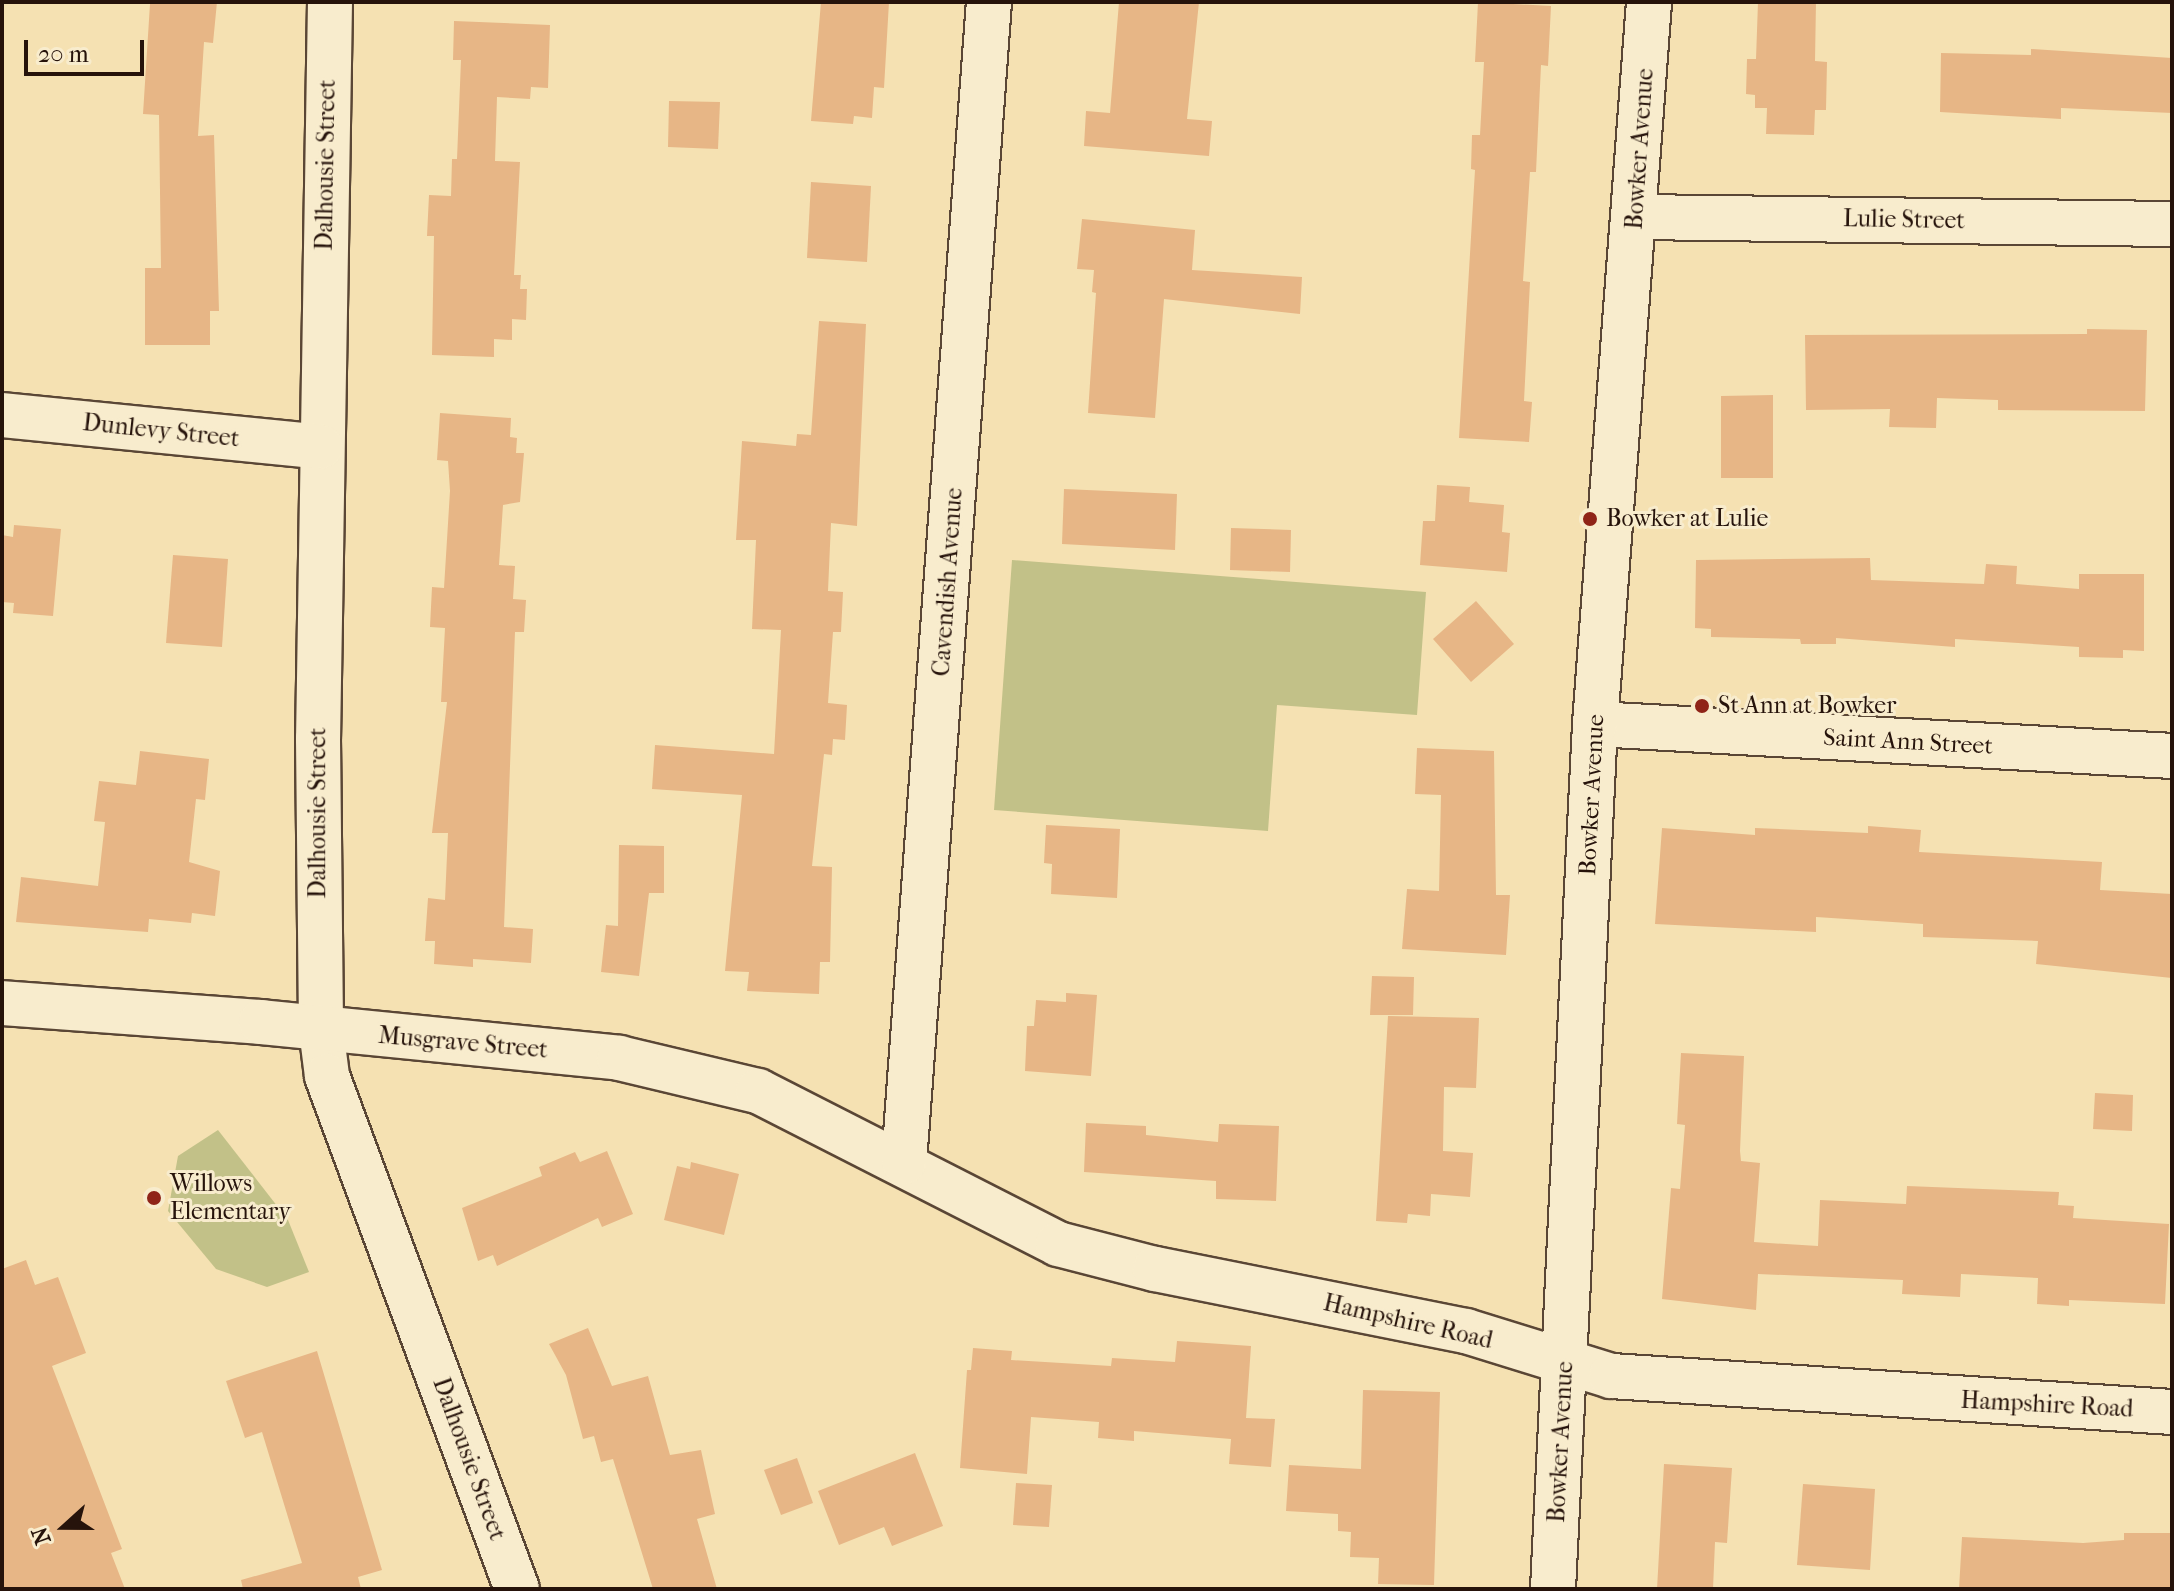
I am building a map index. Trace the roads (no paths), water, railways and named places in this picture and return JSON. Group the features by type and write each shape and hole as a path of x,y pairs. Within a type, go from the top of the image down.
{"street":[{"name":"Dalhousie Street","path":"330,2 320,447 321,1029 327,1076 517,1589"},
{"name":"Cavendish Avenue","path":"904,1162 989,2"},
{"name":"Bowker Avenue","path":"1553,1589 1595,724 1636,217 1649,2"},
{"name":"Lulie Street","path":"1636,217 2172,224"},
{"name":"Dunlevy Street","path":"2,415 320,447"},
{"name":"Saint Ann Street","path":"1595,724 2172,756"},
{"name":"Musgrave Street","path":"2,1003 321,1029 619,1058 758,1091 904,1162"},
{"name":"Hampshire Road","path":"904,1162 1058,1244 1155,1269 1466,1331 1565,1366 1628,1379 2172,1412"}],"place":[{"name":"Bowker at Lulie","path":"1590,519"},
{"name":"St Ann at Bowker","path":"1702,706"},
{"name":"Willows Elementary","path":"154,1198"}]}
